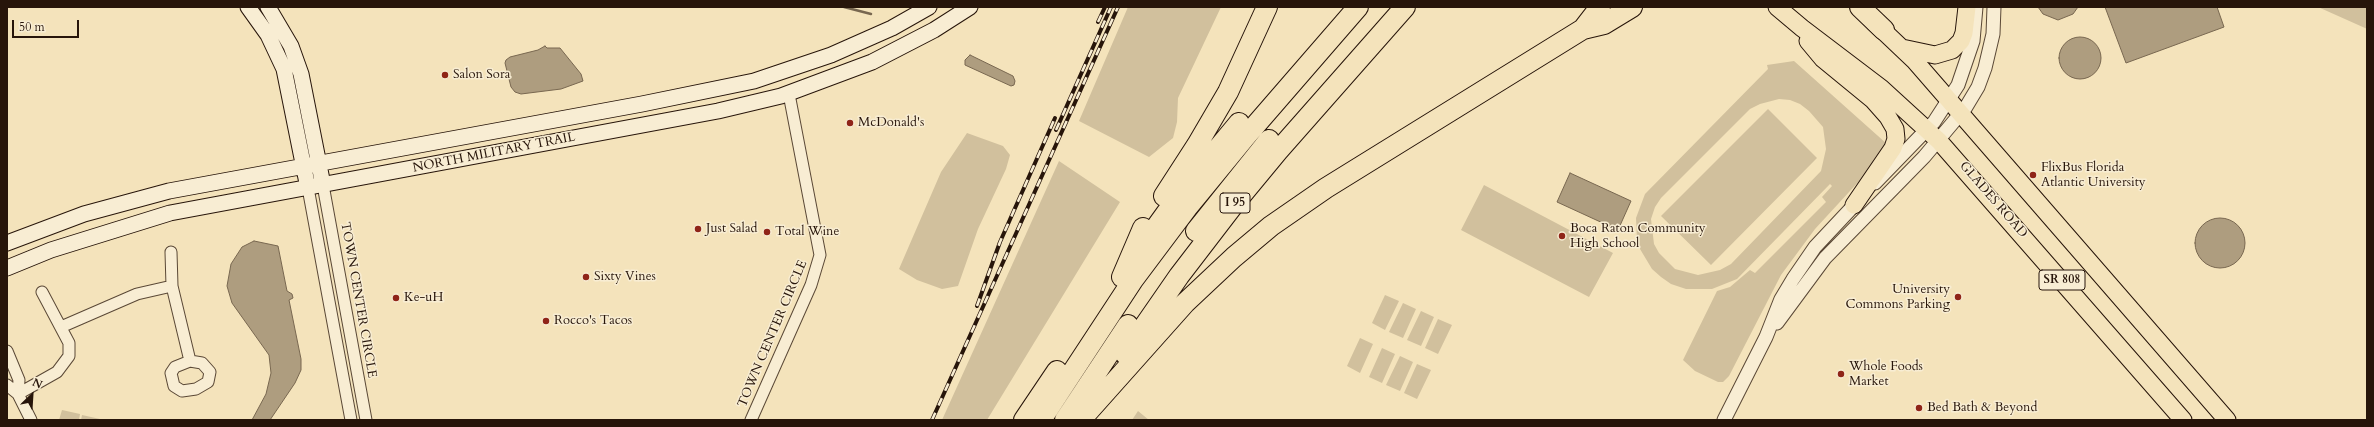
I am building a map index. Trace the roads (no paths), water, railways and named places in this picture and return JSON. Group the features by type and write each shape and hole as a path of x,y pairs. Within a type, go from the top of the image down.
{"highway":[{"path":"1122,277 1145,224 1207,129 1242,64 1267,7"},
{"path":"1024,420 1161,219 1200,170 1341,7"},
{"path":"1041,420 1133,280 1187,208 1246,135 1358,7"},
{"path":"1065,420 1144,302 1222,196 1386,7"},
{"name":"I 95","path":"1084,417 1161,300 1230,209 1278,151 1405,7"},
{"path":"1584,29 1600,7"},
{"path":"1084,417 1185,303 1234,257 1271,226 1326,188 1584,29 1604,24 1632,7"},
{"path":"1860,7 1884,30"}],"main road":[{"path":"248,7 268,35 284,69 308,188"},
{"path":"268,7 284,32 296,60 304,85 323,185"},
{"name":"NORTH MILITARY TRAIL","path":"7,243 48,226 123,203 169,191 642,104 734,85 808,64 861,43 930,7"},
{"name":"NORTH MILITARY TRAIL","path":"7,268 51,250 170,213 718,111 789,94 872,62 934,30 970,7"},
{"name":"GLADES ROAD","path":"1777,7 1869,78 1933,135 2183,420"},
{"name":"SR 808","path":"1854,7 1884,30 1950,100 2227,420"},
{"path":"1902,48 1935,55 1952,50 1961,41 1964,33 1967,7"},
{"path":"1792,20 1823,59 1873,100 1888,117 1895,129 1896,139 1893,148 1854,205"},
{"path":"613,131 642,104"},
{"path":"571,138 612,109"}],"street":[{"path":"1766,338 1800,288 1933,135 1962,78 1971,51 1976,7"},
{"path":"1724,420 1766,338 1781,299 1798,270 1822,238 1854,205 1933,135 1961,113 1975,93 1985,68 1993,34 1994,7"},
{"name":"TOWN CENTER CIRCLE","path":"751,420 811,285 820,255 789,94"},
{"name":"TOWN CENTER CIRCLE","path":"323,185 366,420"},
{"path":"308,188 351,420"},
{"path":"171,252 172,286 190,361"},
{"path":"61,327 137,294 172,286"},
{"path":"18,394 57,372 66,362 69,343 42,292"},
{"path":"7,351 20,380 18,394"},
{"path":"7,385 18,394 31,420"}],"waterway":[{"path":"844,7 871,14"}],"railway":[{"path":"1098,22 1105,7"},
{"path":"1056,130 1111,7"},
{"path":"932,420 1118,7"},
{"path":"977,306 1000,242 1055,118"}],"place":[{"name":"Salon Sora","path":"445,75"},
{"name":"McDonald's","path":"850,123"},
{"name":"FlixBus Florida Atlantic University","path":"2033,175"},
{"name":"Just Salad","path":"698,229"},
{"name":"Total Wine","path":"767,232"},
{"name":"Boca Raton Community High School","path":"1562,236"},
{"name":"Sixty Vines","path":"586,277"},
{"name":"University Commons Parking","path":"1958,297"},
{"name":"Ke-uH","path":"396,298"},
{"name":"Rocco's Tacos","path":"546,321"},
{"name":"Whole Foods Market","path":"1841,374"},
{"name":"Bed Bath & Beyond","path":"1919,408"}]}
